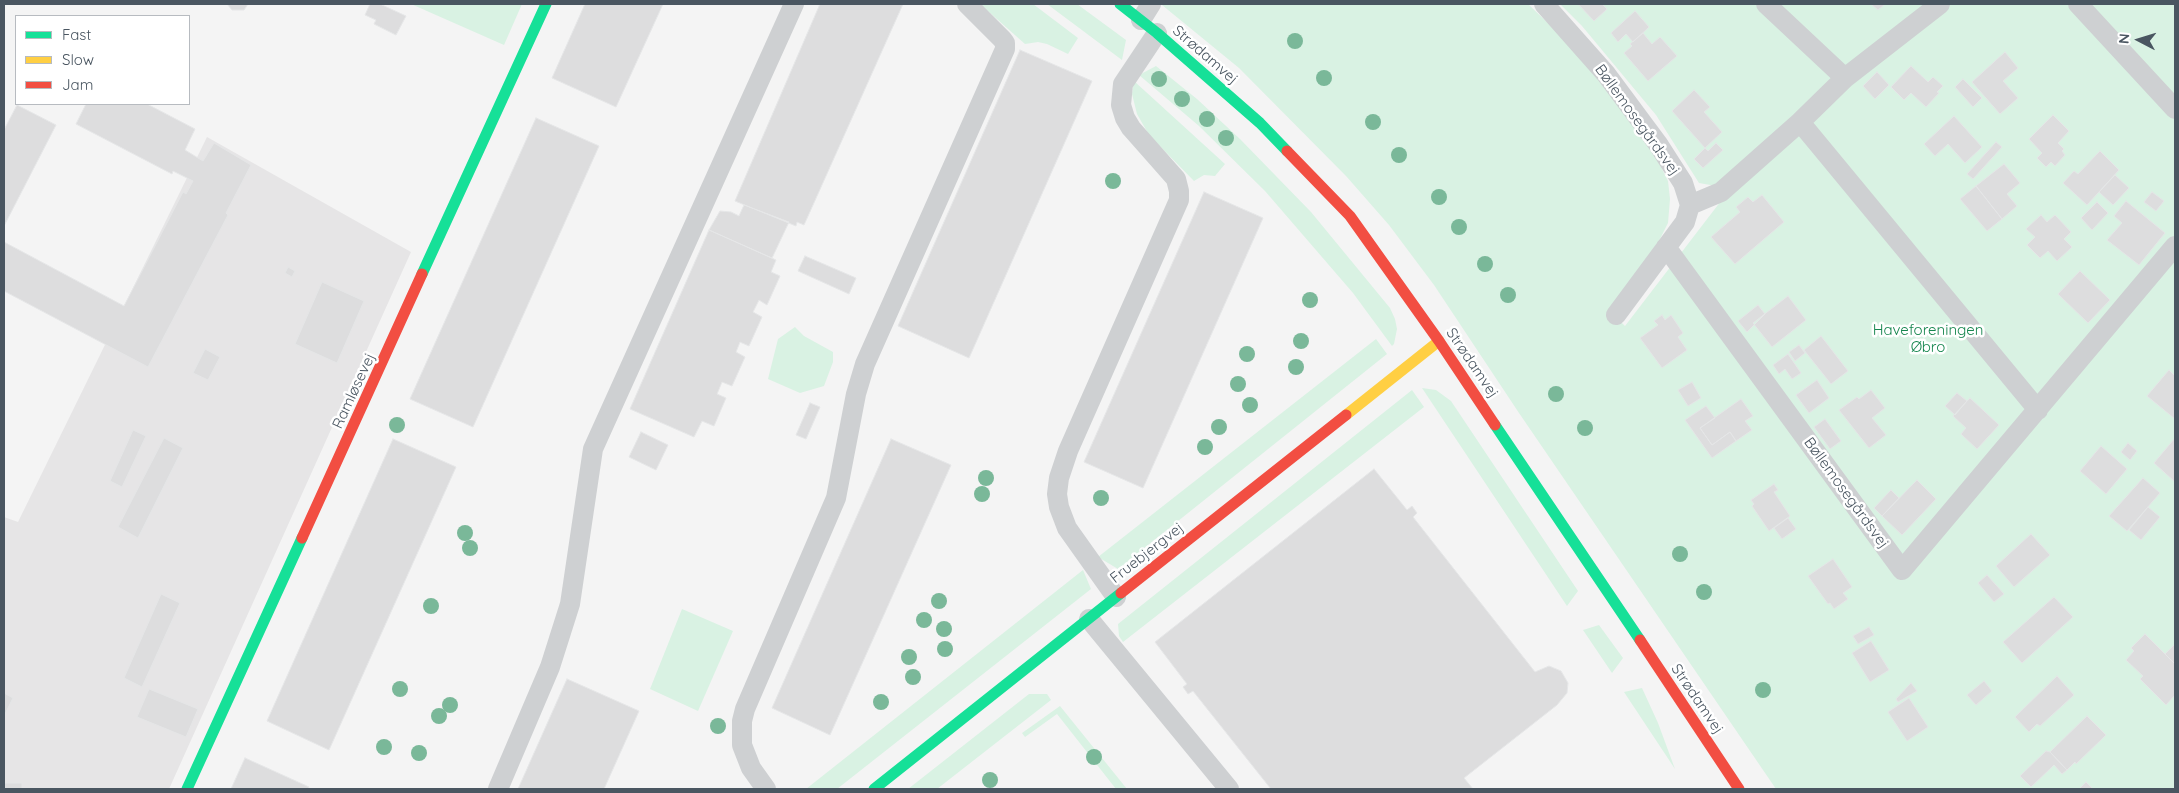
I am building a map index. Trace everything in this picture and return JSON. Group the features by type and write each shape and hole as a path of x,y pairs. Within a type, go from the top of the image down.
{"street":[{"name":"Ramløsevej","path":"187,789 546,4"},
{"name":"Strødamvej","path":"1120,4 1146,12 1158,33 1260,123 1350,216 1440,341 1739,789"},
{"name":"Fruebjergvej","path":"874,789 1440,341"}],"lane":[{"path":"498,789 550,667 570,604 594,449 794,4"},
{"path":"766,789 751,768 742,745 744,709 836,498 856,394 865,364 1005,49 1005,43 1002,39 967,4"},
{"name":"Bøllemosegårdsvej","path":"1544,4 1606,74 1658,144 1683,183 1690,205"},
{"path":"1766,4 1845,78"},
{"path":"1616,315 1685,222 1690,205 1721,192 1800,122 1845,78 1940,4"},
{"path":"2078,4 2175,109"},
{"path":"1116,598 1067,528 1059,507 1057,494 1059,478 1068,451 1179,200 1180,191 1176,179 1131,128 1121,106 1122,84 1158,33"},
{"path":"1800,122 2038,410"},
{"name":"Bøllemosegårdsvej","path":"1666,247 1902,570 2175,246"},
{"path":"1090,619 1229,789"}],"shaded area":[{"path":"207,137 411,252 169,789 4,789 4,517 18,522"}],"green space":[{"path":"411,4 522,4 504,45"},
{"path":"980,4 1033,4 1078,38 1068,54 1047,44 1038,42 1025,44"},
{"path":"1047,4 1077,4 1126,40 1122,60"},
{"name":"Haveforeningen Øbro","path":"1163,4 1528,4 1552,27 1619,103 1654,153 1668,181 1670,199 1668,223 1651,257 1611,312 1625,326 1724,197 1716,186 1699,183 1656,115 1582,26 1560,4 2175,4 2175,789 1776,789 1519,413 1434,285 1389,225 1346,176 1239,68"},
{"path":"1156,66 1197,99 1240,139 1311,212 1390,308 1397,329 1392,346 1353,293 1265,191 1199,126 1139,75"},
{"path":"1134,81 1225,164 1215,176 1204,175 1194,181 1149,135 1137,114 1132,94"},
{"path":"795,327 804,336 833,352 833,362 824,386 800,393 768,379 778,339"},
{"path":"1376,339 1387,354 1118,569 1098,557"},
{"path":"1422,388 1436,390 1451,401 1578,591 1567,606"},
{"path":"1412,390 1424,407 1123,642 1119,636 1118,624"},
{"path":"1083,570 1091,589 837,789 806,789"},
{"path":"682,609 733,631 698,711 650,689"},
{"path":"1599,625 1623,658 1612,673 1583,630"},
{"path":"1642,688 1658,723 1675,769 1624,692"},
{"path":"1029,694 1047,694 1051,700 937,789 908,789"},
{"path":"1060,706 1127,789 1116,789 1057,714 1025,737 1022,733"}],"building":[{"path":"227,4 248,4 244,10 232,10"},
{"path":"370,4 380,4 406,16 396,35 374,24 376,20 365,15"},
{"path":"585,4 663,4 616,107 552,78"},
{"path":"820,4 903,4 804,225 797,222 796,226 735,201"},
{"path":"1578,4 1602,4 1607,9 1594,21"},
{"path":"1871,4 1885,4 1878,10"},
{"path":"1635,11 1649,27 1633,42 1626,34 1618,42 1611,33"},
{"path":"1643,33 1652,44 1660,37 1677,56 1648,81 1624,53 1632,46 1630,44"},
{"path":"1020,50 1092,81 969,358 898,326"},
{"path":"2005,52 2018,68 2003,81 2018,98 2000,114 1972,82"},
{"path":"1911,66 1928,82 1933,77 1943,86 1926,107 1911,93 1904,100 1891,87"},
{"path":"1877,72 1889,85 1875,99 1863,86"},
{"path":"1963,79 1982,98 1973,107 1955,87"},
{"path":"1694,90 1710,107 1704,112 1722,132 1705,148 1672,111"},
{"path":"17,105 56,125 4,226 4,130"},
{"path":"86,105 149,105 195,129 185,150 203,161 214,143 251,165 226,213 228,215 148,367 4,291 4,242 124,306 183,192 186,194 193,181 173,171 172,174 76,124"},
{"path":"2053,115 2069,131 2058,143 2064,149 2062,151 2065,155 2055,166 2051,162 2046,167 2037,158 2042,153 2029,139"},
{"path":"1954,116 1982,147 1965,163 1948,144 1935,156 1924,144"},
{"path":"536,118 599,146 473,427 410,399"},
{"path":"1996,142 2002,147 1973,179 1967,174"},
{"path":"1716,143 1723,150 1703,168 1694,159 1705,148 1708,151"},
{"path":"2100,151 2119,170 2087,205 2063,183 2074,171 2078,174"},
{"path":"2004,164 2020,183 2007,194 2017,206 2002,219 1976,186"},
{"path":"2115,175 2129,188 2113,205 2099,192"},
{"path":"1976,186 2002,219 1987,231 1960,199"},
{"path":"1204,192 1263,218 1143,488 1084,462"},
{"path":"2152,192 2164,201 2156,211 2144,202"},
{"path":"1762,195 1784,222 1735,264 1711,237 1740,212 1736,207 1748,197 1753,202"},
{"path":"2126,201 2165,233 2139,265 2107,240 2122,223 2114,216"},
{"path":"2097,202 2108,213 2092,230 2081,218"},
{"path":"744,205 789,222 772,258 709,230 720,211 731,212 739,216"},
{"path":"2041,215 2047,222 2055,215 2071,232 2064,239 2072,247 2057,261 2048,251 2040,258 2027,245 2035,237 2026,229"},
{"path":"709,230 776,260 771,272 780,276 767,305 759,300 753,312 762,317 749,346 740,342 736,352 745,357 732,386 722,382 717,394 726,398 714,426 702,421 694,437 630,409"},
{"path":"805,256 856,278 849,294 798,271"},
{"path":"288,267 295,271 292,277 285,273"},
{"path":"2080,271 2110,300 2088,323 2058,294"},
{"path":"322,282 364,301 337,363 295,344"},
{"path":"1788,296 1806,320 1772,347 1753,323"},
{"path":"1758,305 1765,314 1747,332 1738,321"},
{"path":"1662,315 1665,320 1671,315 1683,333 1678,337 1687,350 1662,368 1640,338 1658,325 1654,321"},
{"path":"1821,336 1848,371 1831,384 1804,350"},
{"path":"1799,345 1805,353 1795,361 1789,352"},
{"path":"205,349 220,357 208,380 193,373"},
{"path":"1788,354 1801,373 1792,379 1785,369 1779,374 1773,365"},
{"path":"2169,370 2175,376 2175,419 2147,396"},
{"path":"1817,380 1829,398 1809,413 1796,395"},
{"path":"1692,382 1701,398 1688,406 1678,390"},
{"path":"1871,390 1885,408 1872,418 1886,435 1869,448 1839,410"},
{"path":"1957,393 1967,401 1955,415 1945,406"},
{"path":"1970,398 1999,425 1977,449 1961,434 1966,428 1953,416"},
{"path":"1741,399 1753,416 1745,421 1752,430 1736,441 1730,432 1712,445 1700,428"},
{"path":"810,403 820,407 806,439 796,435"},
{"path":"1706,406 1715,418 1700,428 1712,445 1730,432 1736,441 1712,458 1685,420"},
{"path":"1825,419 1841,441 1830,449 1814,427"},
{"path":"133,430 146,436 122,487 110,481"},
{"path":"641,432 668,445 656,470 629,457"},
{"path":"164,438 183,448 138,538 118,527"},
{"path":"2175,438 2175,482 2154,463"},
{"path":"393,439 456,467 329,750 267,721"},
{"path":"891,439 951,465 830,735 772,708"},
{"path":"2128,443 2137,451 2130,460 2121,452"},
{"path":"2101,446 2127,469 2106,494 2080,471"},
{"path":"1374,469 1407,510 1412,506 1417,513 1413,517 1535,672 1549,666 1561,671 1568,683 1567,693 1557,705 1464,778 1473,789 1271,789 1193,691 1188,694 1183,687 1187,684 1155,642"},
{"path":"2143,478 2160,493 2127,531 2109,516"},
{"path":"1917,480 1936,499 1902,535 1882,516"},
{"path":"1774,484 1778,490 1774,492 1790,516 1769,531 1752,506 1754,504 1751,500"},
{"path":"1891,490 1899,498 1882,516 1874,508"},
{"path":"2148,507 2160,517 2141,540 2129,530"},
{"path":"1788,518 1796,529 1782,539 1774,528"},
{"path":"2031,534 2050,555 2014,587 1996,566"},
{"path":"1833,559 1852,587 1843,593 1848,599 1834,609 1830,603 1828,604 1808,576"},
{"path":"1987,575 2004,594 1994,602 1978,583"},
{"path":"161,594 180,603 142,687 124,678"},
{"path":"2054,597 2073,617 2022,663 2003,642"},
{"path":"1869,627 1874,635 1858,644 1853,636"},
{"path":"2145,634 2175,664 2175,695 2166,705 2140,679 2143,676 2126,660 2134,651 2131,648"},
{"path":"1871,641 1889,670 1870,682 1852,653"},
{"path":"2175,644 2175,664 2165,654"},
{"path":"2057,676 2074,695 2040,726 2037,724 2029,732 2015,717"},
{"path":"567,679 639,711 604,789 518,789"},
{"path":"1984,681 1992,691 1976,705 1967,695"},
{"path":"1911,683 1917,691 1898,702 1896,699"},
{"path":"149,689 198,709 186,737 137,717"},
{"path":"4,693 13,698 4,716"},
{"path":"1909,698 1928,727 1907,741 1888,712"},
{"path":"2087,716 2106,735 2076,764 2075,762 2067,770 2050,752"},
{"path":"2046,751 2050,752 2067,770 2062,774 2054,765 2031,787 2020,776"},
{"path":"245,758 309,787 308,789 231,789"},
{"path":"2086,782 2093,789 2079,789"},
{"path":"4,783 22,783 22,789 4,789"}],"traffic: fast":[{"path":"422,274 546,4"},
{"path":"1120,4 1157,33 1260,123 1287,151"},
{"path":"1495,425 1640,640"},
{"path":"187,789 302,538"},
{"path":"874,789 1121,593"}],"traffic: slow":[{"path":"1346,415 1439,341"}],"traffic: jam":[{"path":"1287,151 1350,216 1439,341 1495,425"},
{"path":"302,538 422,274"},
{"path":"1121,593 1346,415"},
{"path":"1640,640 1739,789"}]}
